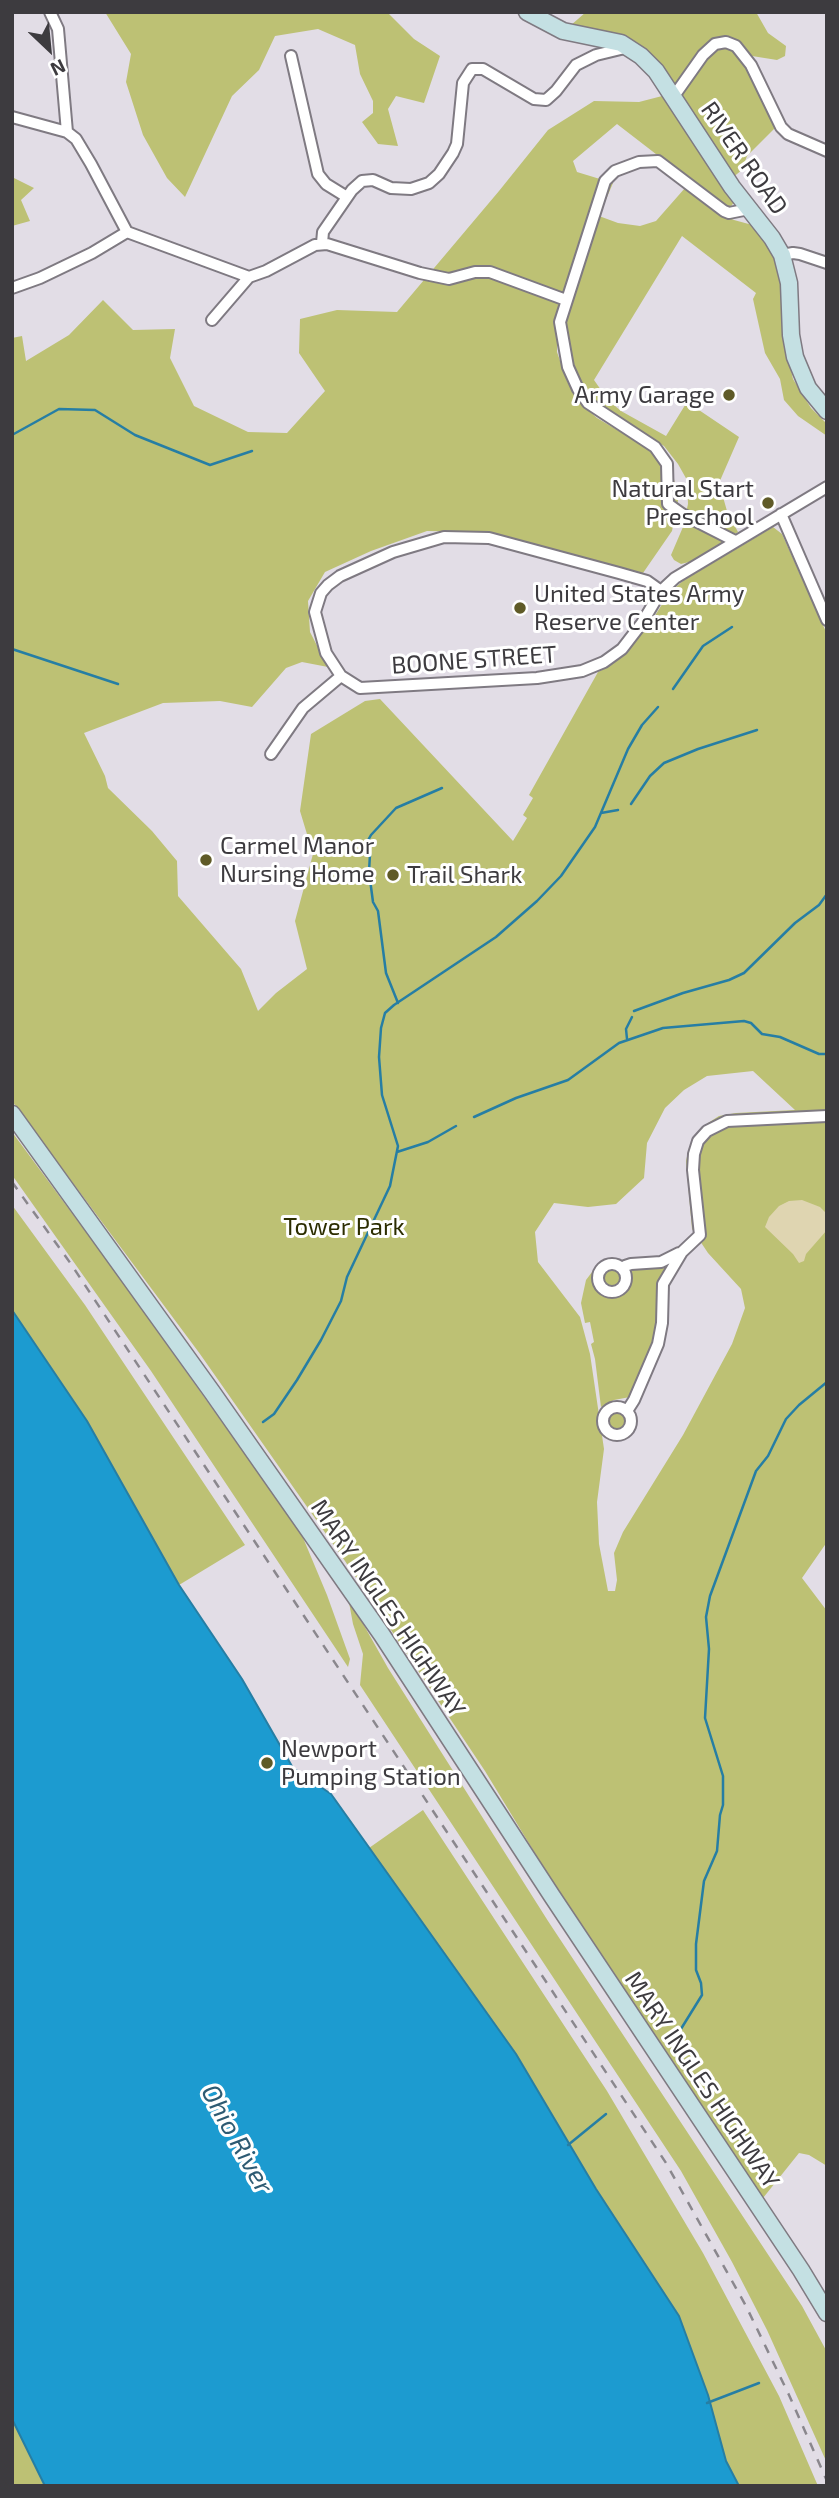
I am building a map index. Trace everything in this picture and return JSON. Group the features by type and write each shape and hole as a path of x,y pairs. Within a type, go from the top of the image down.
{"street":[{"path":"50,12 58,29 67,132"},
{"name":"RIVER ROAD","path":"527,12 563,31 606,38 629,47 648,62 674,96 748,209 772,237 782,255 789,283 791,335 795,357 808,387 827,411"},
{"path":"674,96 709,48 726,42 736,46 751,65 781,127 788,134 827,151"},
{"path":"322,243 323,232 357,184 366,180 391,188 411,190 429,183 439,174 457,144 463,83 472,69 483,69 534,99 546,100 576,65 596,55 629,47"},
{"path":"291,56 318,174 326,184 347,197"},
{"path":"12,117 67,132 84,151 127,232 249,277"},
{"path":"736,541 668,504 667,464 655,447 588,402 578,389 562,344 561,322 605,181 612,173 624,166 650,160 658,161 724,211 729,213 748,209"},
{"path":"12,288 92,253 127,232"},
{"path":"212,320 249,277 322,243 420,273 449,279 475,272 490,272 566,300"},
{"path":"782,255 800,254 827,263"},
{"path":"271,754 303,708 341,676 326,653 315,612 321,593 328,585 360,566 444,537 489,538 619,573 647,582 661,591 675,578 827,487"},
{"path":"781,514 827,620"},
{"name":"BOONE STREET","path":"341,676 360,688 372,688 537,678 582,671 604,662 622,649 642,624 661,591"},
{"name":"MARY INGLES HIGHWAY","path":"12,1114 212,1392 388,1644 827,2313"},
{"path":"627,1411 658,1344 662,1323 663,1284 682,1252 700,1235 693,1162 698,1141 707,1131 727,1121 827,1116"},
{"path":"624,1270 625,1266 631,1264 661,1262 682,1252"}],"green space":[{"path":"105,12 387,12 414,39 440,56 424,103 396,96 388,109 398,146 378,144 362,122 373,113 373,101 360,74 355,45 318,29 275,36 259,70 232,96 185,197 167,178 143,135 126,82 131,54"},
{"path":"586,12 756,12 768,33 786,46 785,56 777,60 752,56 742,43 729,36 728,46 746,63 775,128 747,156 742,170 732,178 640,47 609,32 570,26"},
{"name":"Tower Park","path":"666,95 734,202 730,208 722,205 617,124 573,161 577,172 613,183 599,216 618,223 640,226 656,221 685,188 712,210 756,226 780,268 787,352 793,379 811,408 827,424 827,436 798,416 784,400 780,379 765,353 753,299 756,293 682,236 594,380 608,400 621,411 666,436 687,402 739,437 719,483 727,511 738,532 693,561 681,564 674,560 671,555 683,527 688,504 687,480 664,446 592,399 581,386 569,363 566,339 557,337 557,352 567,381 580,403 597,418 646,447 664,462 674,479 678,501 672,531 643,573 478,532 427,531 371,551 325,572 308,601 310,632 328,667 302,662 286,668 252,707 220,701 163,703 84,733 108,788 152,831 177,861 178,896 241,969 258,1011 307,969 295,921 313,854 300,811 311,734 365,701 380,699 513,841 527,818 523,815 533,798 529,795 598,672 625,654 651,622 669,593 684,580 773,527 782,534 827,634 827,1542 802,1578 827,1611 827,2166 809,2155 799,2153 763,2198 570,1911 485,1771 345,1561 200,1354 12,1101 12,338 22,336 26,361 69,335 103,300 133,330 175,329 170,358 194,406 248,432 287,433 325,391 299,353 300,319 337,310 397,312 548,130 594,101 639,102","holes":["753,1071 795,1110 719,1116 697,1133 689,1148 686,1161 692,1229 708,1253 741,1289 745,1308 732,1344 683,1435 623,1532 614,1553 617,1580 615,1591 608,1591 599,1544 597,1502 604,1449 590,1354 580,1317 538,1262 535,1232 554,1203 588,1207 616,1204 644,1178 647,1143 665,1108 684,1090 707,1076"]},
{"path":"12,177 34,188 21,200 30,221 12,226"},
{"path":"12,1132 301,1533 350,1659 348,1667 151,1371 12,1175"},
{"path":"12,1205 85,1305 245,1545 179,1585 87,1421 12,1310"},
{"path":"668,1265 661,1278 657,1328 636,1385 630,1397 614,1400 601,1407 591,1344 594,1342 590,1322 585,1323 581,1303 586,1280 595,1268 594,1285 597,1290 607,1297 615,1297 626,1291 631,1272 635,1268"},
{"path":"612,1268 618,1271 621,1277 618,1283 612,1286 606,1283 603,1277 606,1271"},
{"path":"618,1412 624,1415 627,1421 624,1427 618,1430 612,1427 609,1421 612,1415"},
{"path":"348,1597 388,1668 548,1921 802,2306 827,2352 827,2463 767,2330 681,2171 360,1685 363,1654"},
{"path":"423,1810 607,2091 703,2253 779,2396 818,2486 739,2486 726,2461 708,2395 679,2316 596,2189 516,2054 369,1848"},
{"path":"12,2419 43,2479 45,2486 12,2486"}],"sand":[{"path":"802,1200 820,1207 827,1214 827,1230 806,1254 804,1261 799,1263 765,1227 769,1217 779,1206 789,1201"}],"water":[{"name":"Ohio River","path":"12,1310 87,1421 179,1585 242,1679 293,1768 331,1794 516,2054 596,2189 679,2316 708,2395 726,2461 739,2486 45,2486 12,2419"}],"waterway":[{"path":"12,435 59,409 95,410 135,435 210,465 252,451"},
{"path":"673,689 703,646 732,627"},
{"path":"12,649 118,684"},
{"path":"263,1422 274,1414 321,1340 341,1301 347,1277 390,1186 398,1146 382,1095 379,1057 385,1013 496,937 561,876 595,827 628,749 642,725 658,707"},
{"path":"631,804 650,776 664,763 757,730"},
{"path":"398,1003 386,973 378,911 373,902 369,872 370,854 366,844 396,808 442,788"},
{"path":"601,813 618,810"},
{"path":"634,1011 744,973 795,923 819,905 827,894"},
{"path":"627,1039 626,1029 632,1017"},
{"path":"474,1117 516,1098 568,1080 619,1043 663,1028 744,1021 751,1023 762,1034 780,1037 819,1054 827,1054"},
{"path":"397,1152 428,1142 456,1126"},
{"path":"671,2045 702,1995 696,1970 696,1944 704,1881 717,1851 723,1805 723,1776 705,1718 709,1649 706,1617 710,1596 756,1471 768,1456 786,1419 827,1382"},
{"path":"568,2145 606,2114"},
{"path":"707,2403 759,2383"}],"railway":[{"path":"12,1182 71,1264 666,2163 746,2306 827,2481"}],"place":[{"name":"Army Garage","path":"729,395"},
{"name":"Natural Start Preschool","path":"768,503"},
{"name":"United States Army Reserve Center","path":"520,608"},
{"name":"Carmel Manor Nursing Home","path":"206,860"},
{"name":"Trail Shark","path":"393,875"},
{"name":"Newport Pumping Station","path":"267,1763"}]}
